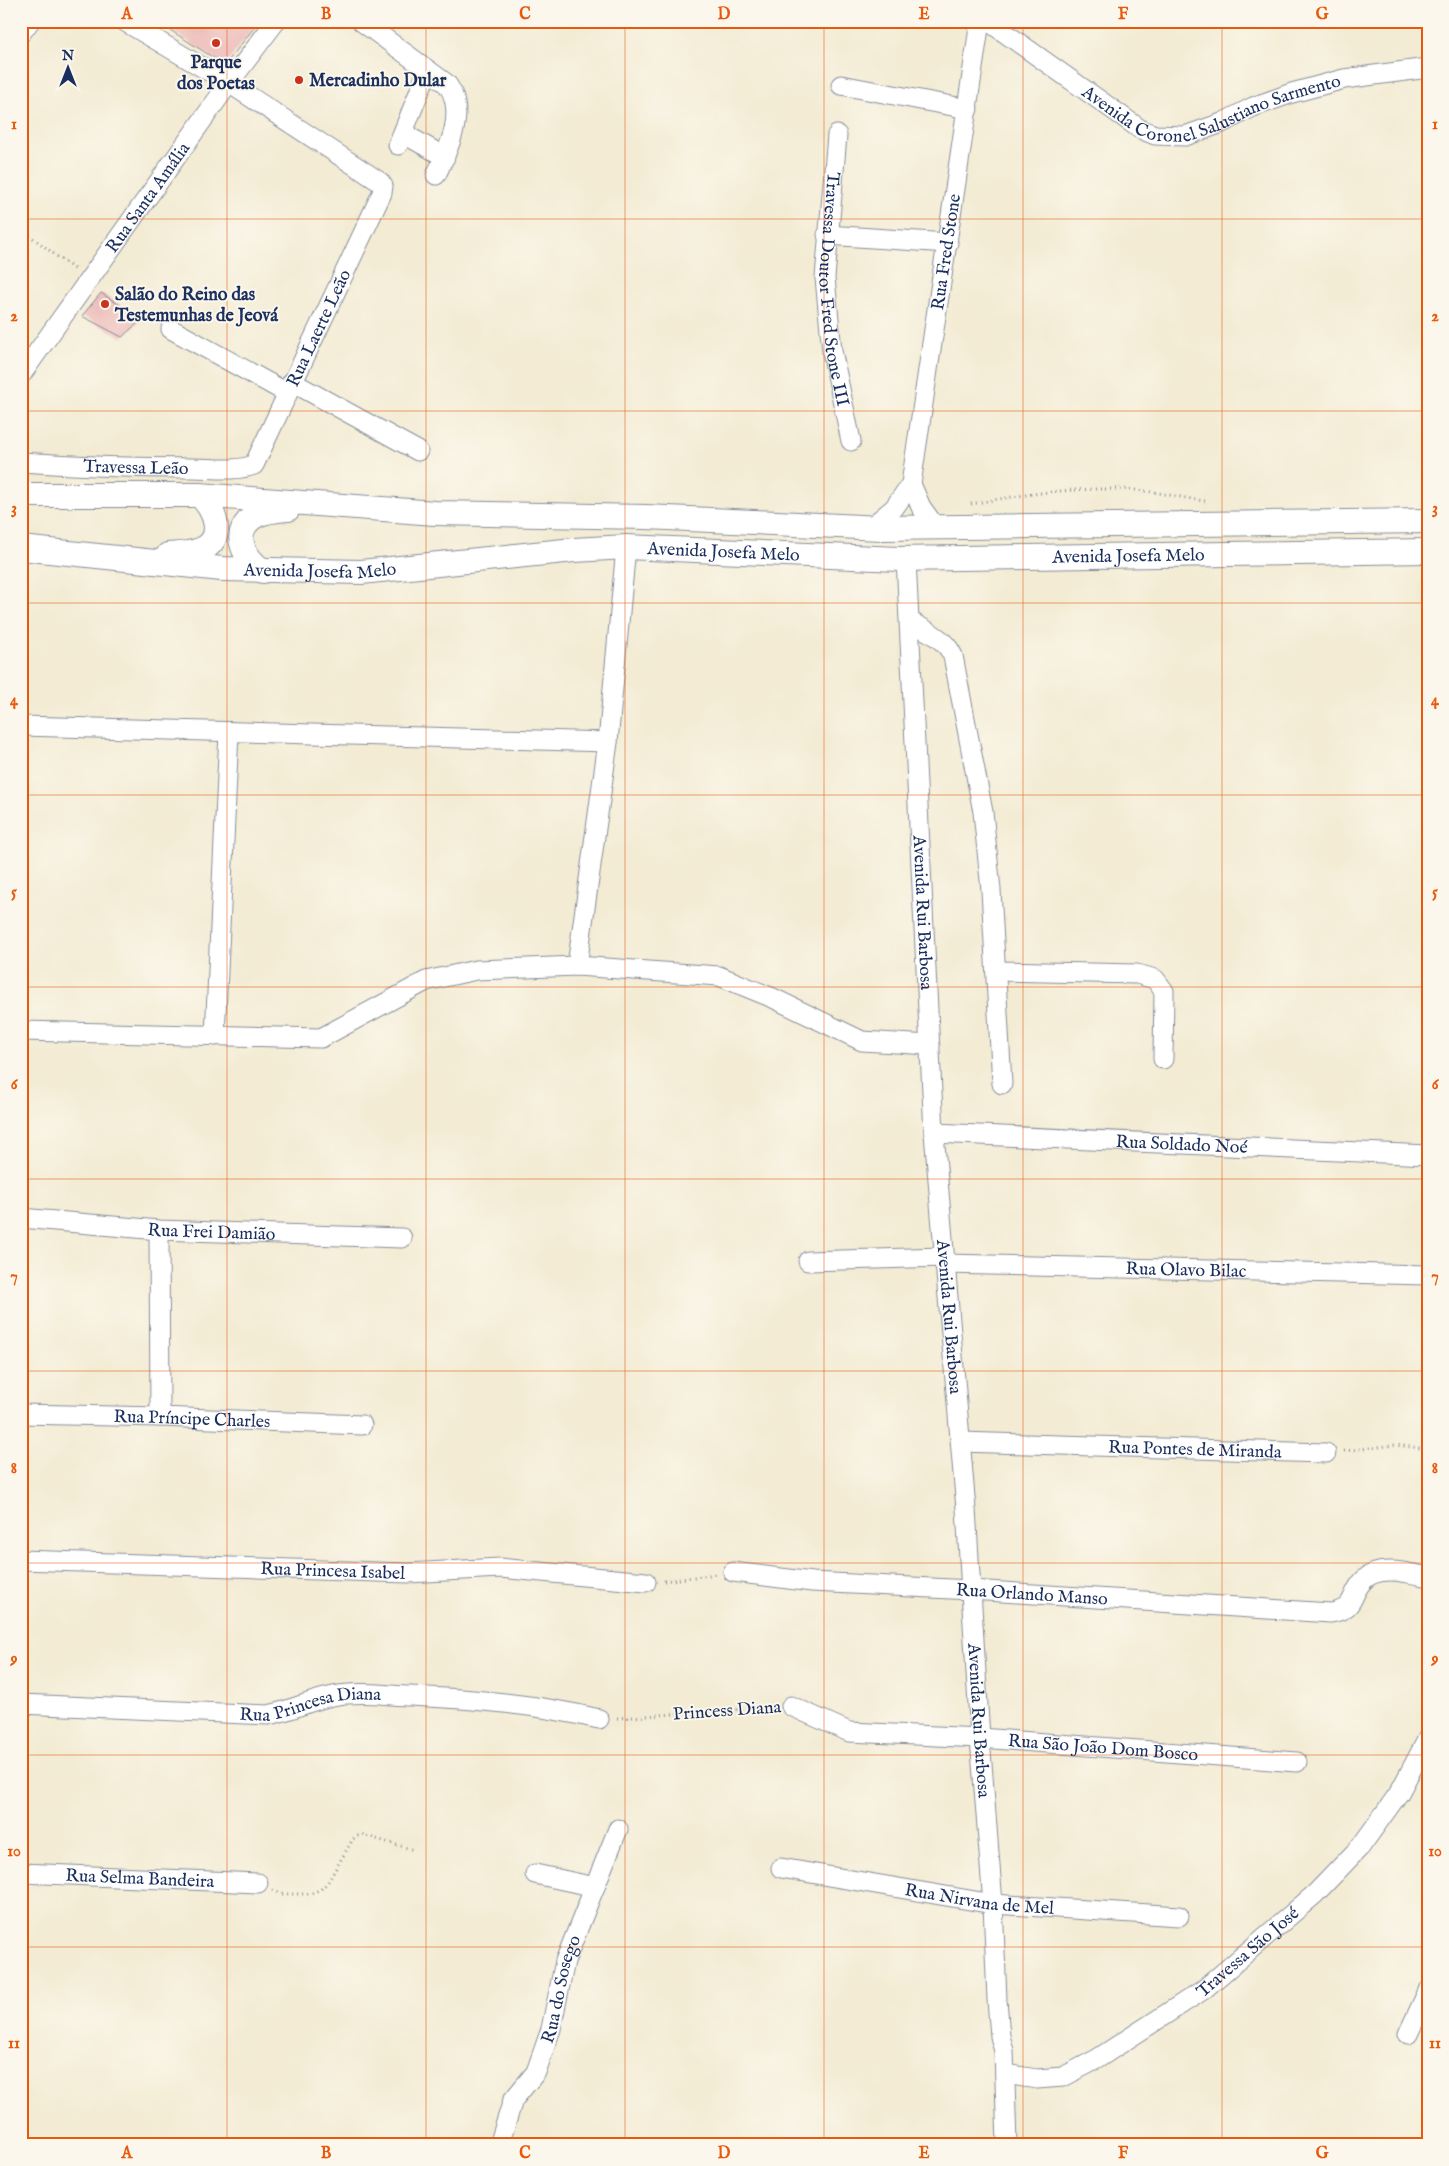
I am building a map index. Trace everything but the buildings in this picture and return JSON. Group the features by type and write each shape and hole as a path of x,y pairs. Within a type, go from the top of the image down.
{"main road":[{"name":"Avenida Josefa Melo","path":"21,494 199,495 435,513 646,517 937,529 1073,525 1428,521"},
{"path":"129,559 200,550 211,544 215,535 216,523 210,507 199,495"},
{"path":"263,571 254,565 242,547 243,529 250,520 259,514 269,512 327,505"},
{"name":"Avenida Josefa Melo","path":"21,548 263,571 361,572 574,550 626,547 906,559 1428,551"}],"street":[{"path":"21,33 30,21"},
{"path":"124,21 228,83"},
{"name":"Rua Santa Amália","path":"21,375 228,83 276,21"},
{"path":"361,21 447,84 452,91 455,124 445,157 436,175"},
{"name":"Rua Fred Stone","path":"871,527 894,508 911,484 980,21"},
{"name":"Avenida Coronel Salustiano Sarmento","path":"988,21 1132,124 1155,134 1171,136 1185,136 1222,123 1253,107 1292,93 1344,79 1428,68"},
{"path":"428,70 401,139 445,157"},
{"name":"Rua Laerte Leão","path":"228,83 380,182 383,186 382,193 256,461 250,466"},
{"path":"841,85 968,109"},
{"name":"Travessa Doutor Fred Stone III","path":"837,135 827,235 825,278 832,351 852,441"},
{"path":"827,235 948,244"},
{"path":"171,329 418,451"},
{"name":"Travessa Leão","path":"21,462 146,468 225,469 250,466"},
{"path":"146,468 146,494"},
{"path":"911,484 921,507 937,529"},
{"path":"577,966 608,742 626,547"},
{"name":"Avenida Rui Barbosa","path":"906,559 934,1133 971,1590 993,1904 997,2000 1005,2074 1007,2145"},
{"path":"910,621 939,638 948,646 953,656 983,812 996,972 1002,1084"},
{"path":"21,726 608,742"},
{"path":"215,1036 229,732"},
{"path":"21,1031 320,1038 426,981 476,970 577,966 719,976 773,998 862,1042 930,1045"},
{"path":"996,972 1137,974 1155,979 1164,991 1163,1059"},
{"name":"Rua Soldado Noé","path":"934,1133 1428,1155"},
{"name":"Rua Frei Damião","path":"21,1218 159,1230 402,1238"},
{"path":"159,1230 160,1416"},
{"name":"Rua Olavo Bilac","path":"808,1261 944,1261 1428,1275"},
{"name":"Rua Príncipe Charles","path":"21,1414 160,1416 362,1425"},
{"name":"Rua Pontes de Miranda","path":"960,1442 1326,1453"},
{"name":"Rua Princesa Isabel","path":"21,1560 408,1573 500,1568 646,1582"},
{"name":"Rua Orlando Manso","path":"733,1572 812,1582 1332,1613 1340,1611 1351,1604 1358,1587 1369,1576 1389,1571 1428,1577"},
{"name":"Rua Princesa Diana","path":"21,1704 268,1715 283,1712 309,1702 349,1694 466,1699 539,1707 598,1719"},
{"name":"Princess Diana","path":"791,1706 849,1732"},
{"name":"Rua São João Dom Bosco","path":"849,1732 980,1738 1296,1762"},
{"name":"Travessa São José","path":"1005,2074 1037,2079 1063,2077 1097,2059 1203,1990 1315,1894 1361,1846 1399,1793 1428,1738"},
{"name":"Rua do Sosego","path":"499,2145 513,2100 536,2072 551,2029 564,1961 618,1829"},
{"name":"Rua Nirvana de Mel","path":"781,1868 993,1904 1179,1916"},
{"name":"Rua Selma Bandeira","path":"21,1873 258,1883"},
{"path":"535,1874 594,1887"},
{"path":"1408,2034 1428,1990"}],"path":[{"path":"29,235 89,280"},
{"path":"964,506 1018,496 1075,490 1110,489 1212,502"},
{"path":"1326,1453 1395,1445 1428,1449"},
{"path":"646,1582 670,1581 733,1572"},
{"name":"Princess Diana","path":"598,1719 791,1706"},
{"path":"258,1883 282,1894 310,1894 328,1882 353,1839 357,1836 363,1835 414,1850"}],"place":[{"name":"Parque dos Poetas","path":"216,43"},
{"name":"Mercadinho Dular","path":"299,80"},
{"name":"Salão do Reino das Testemunhas de Jeová","path":"105,304"}]}
